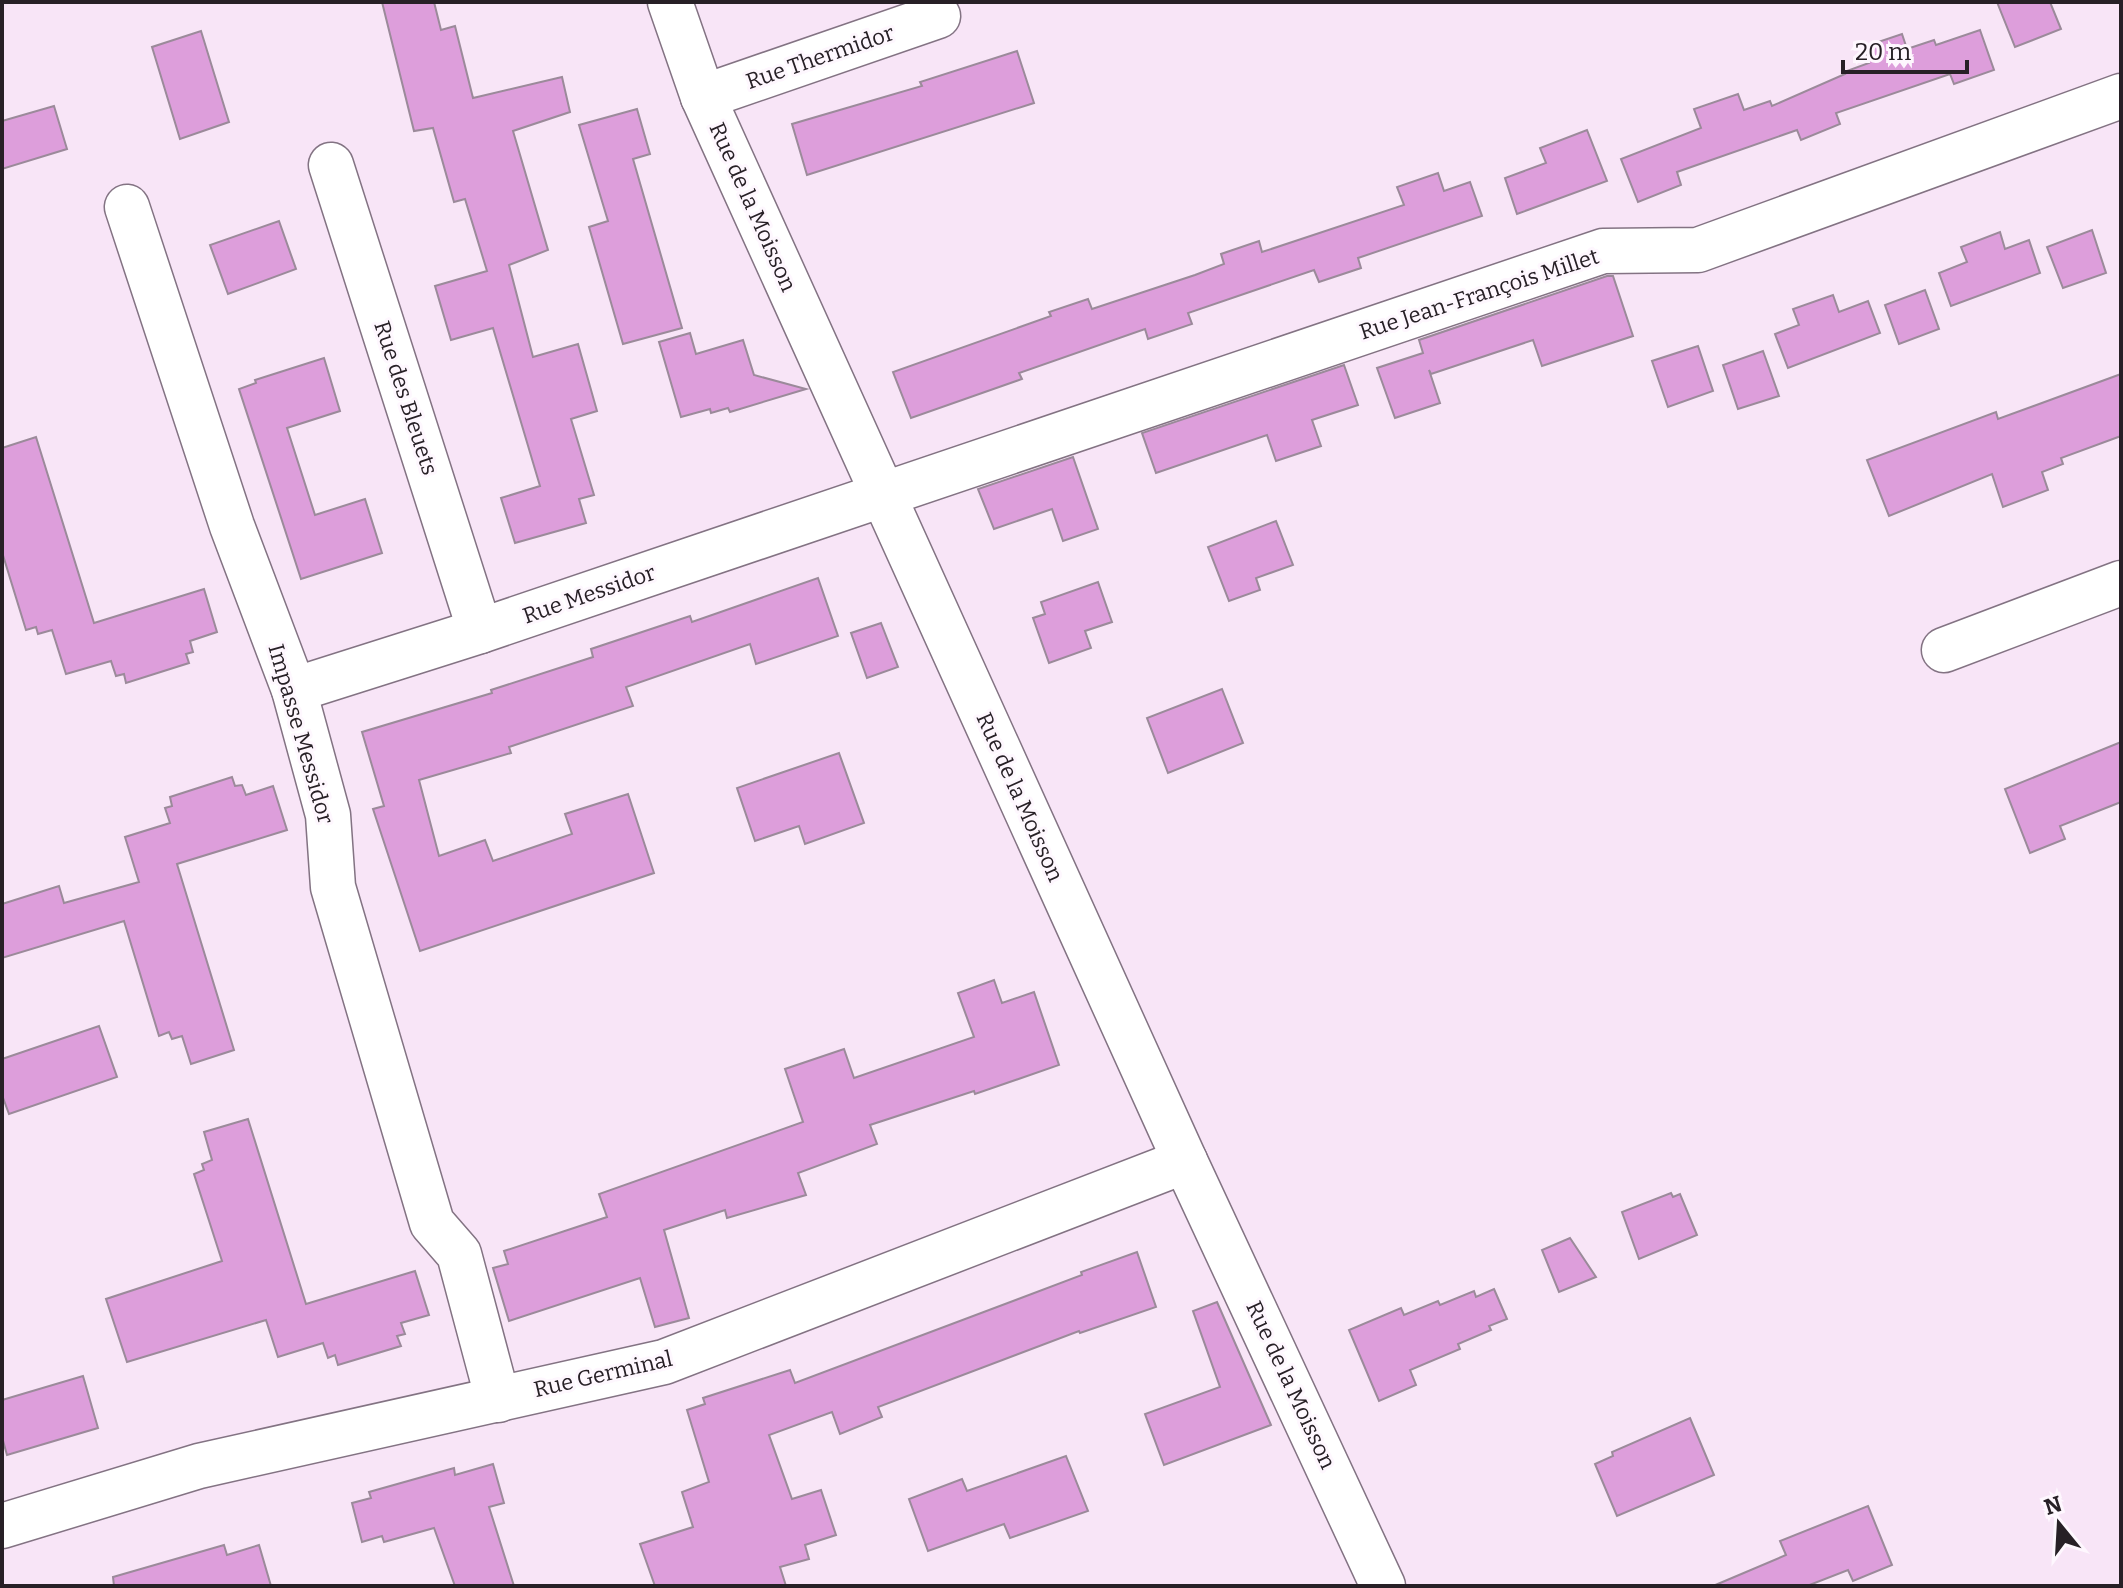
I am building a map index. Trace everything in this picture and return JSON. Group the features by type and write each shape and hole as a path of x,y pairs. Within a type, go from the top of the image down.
{"street":[{"name":"Rue de la Moisson","path":"670,2 703,97 1185,1161 1383,1586"},
{"name":"Rue Thermidor","path":"703,97 938,16"},
{"name":"Rue Jean-François Millet","path":"883,493 1603,251 1698,250 2121,96"},
{"name":"Rue des Bleuets","path":"331,165 480,631"},
{"name":"Impasse Messidor","path":"127,207 232,526 294,690 328,815 333,887 432,1223 459,1254 498,1400"},
{"name":"Rue Messidor","path":"294,690 480,631 883,493"},
{"path":"1944,650 2121,583"},
{"name":"Rue Germinal","path":"2,1526 199,1466 664,1362 1185,1161"}],"building":[{"path":"382,2 434,2 441,30 455,26 473,98 562,77 570,112 513,131 548,250 509,265 533,357 578,344 597,411 571,419 594,495 579,499 586,523 515,543 501,498 540,486 493,328 451,340 435,286 487,271 465,199 454,202 433,128 414,131"},
{"path":"1997,2 2050,2 2061,29 2015,47"},
{"path":"1980,30 1994,70 1954,84 1950,74 1836,113 1840,124 1801,140 1797,130 1677,172 1681,185 1638,202 1621,159 1701,128 1694,109 1738,94 1744,110 1770,101 1772,106 1869,63 1863,47 1902,34 1907,49 1934,40 1936,45"},
{"path":"201,31 229,122 180,139 152,47"},
{"path":"1017,51 1034,103 807,175 792,124 922,86 920,82"},
{"path":"54,106 67,149 2,169 2,121"},
{"path":"637,109 650,154 633,159 682,328 623,344 589,227 608,221 579,125"},
{"path":"1587,130 1607,181 1517,214 1505,178 1546,163 1540,148"},
{"path":"1438,173 1444,191 1470,182 1482,216 1358,258 1361,268 1319,282 1314,270 1188,313 1192,324 1148,339 1145,329 1019,373 1022,379 911,418 893,372 1051,316 1049,312 1088,299 1092,309 1195,275 1224,264 1221,254 1259,241 1262,252 1404,205 1397,187"},
{"path":"279,221 296,269 228,294 210,245"},
{"path":"2092,230 2106,273 2063,288 2047,247"},
{"path":"2000,232 2005,249 2029,240 2040,273 1951,306 1939,273 1967,262 1961,247"},
{"path":"1613,276 1633,336 1542,366 1533,340 1431,374 1429,370 1440,403 1395,418 1377,368 1423,353 1419,340"},
{"path":"1925,290 1939,329 1899,344 1885,305"},
{"path":"1833,295 1839,312 1868,301 1880,333 1788,368 1775,334 1799,325 1793,309"},
{"path":"690,333 696,354 743,340 754,375 806,389 730,412 728,408 711,413 710,409 681,417 659,342"},
{"path":"1698,346 1713,391 1668,407 1652,361"},
{"path":"1763,351 1779,396 1738,409 1723,365"},
{"path":"324,358 340,411 287,428 315,515 365,499 382,553 301,579 239,389 256,383 255,380"},
{"path":"1344,365 1358,405 1312,420 1321,446 1276,461 1267,435 1156,473 1142,433"},
{"path":"2121,374 2121,436 2061,458 2063,464 2042,472 2048,490 2003,507 1992,474 1889,516 1867,460 1996,412 1998,419"},
{"path":"36,437 94,623 204,589 217,632 190,641 193,652 186,654 189,663 126,683 124,674 116,676 111,661 66,674 52,630 38,634 36,627 26,630 2,552 2,448"},
{"path":"1073,457 1098,529 1063,541 1052,509 994,529 978,489"},
{"path":"1276,521 1293,565 1256,578 1260,590 1229,601 1208,547"},
{"path":"818,578 838,636 756,664 750,644 626,687 633,706 509,747 511,753 419,780 439,856 485,840 493,861 572,834 565,814 628,794 654,873 420,951 373,809 384,806 362,732 492,693 491,690 593,657 591,649 690,616 692,622"},
{"path":"1098,582 1112,622 1085,631 1091,648 1049,663 1033,618 1045,614 1041,602"},
{"path":"881,623 898,667 867,678 851,633"},
{"path":"1222,689 1243,743 1168,773 1147,718"},
{"path":"2121,742 2121,802 2060,826 2065,839 2030,853 2005,789"},
{"path":"839,753 864,823 805,844 799,826 755,841 737,788"},
{"path":"232,777 235,786 242,785 246,795 273,786 287,830 177,864 234,1050 191,1064 182,1036 172,1039 169,1032 159,1036 124,921 2,958 2,904 59,886 64,903 139,882 125,837 170,823 165,808 172,806 170,797"},
{"path":"994,980 1002,1003 1034,992 1059,1065 870,1125 877,1144 798,1173 806,1195 727,1218 725,1210 664,1230 689,1318 655,1327 640,1278 509,1321 493,1268 508,1264 504,1251 607,1217 599,1194 803,1122 785,1069 844,1049 854,1078 974,1037 958,993"},
{"path":"99,1026 117,1077 9,1114 2,1095 2,1059"},
{"path":"248,1119 306,1304 415,1271 429,1315 401,1323 405,1334 397,1336 401,1346 338,1365 335,1355 328,1358 323,1343 278,1357 266,1320 127,1362 106,1299 222,1261 194,1174 204,1170 202,1164 212,1160 204,1132"},
{"path":"1671,1193 1673,1197 1680,1194 1697,1235 1639,1259 1622,1212"},
{"path":"1570,1238 1596,1277 1559,1292 1542,1250"},
{"path":"1137,1252 1156,1307 1079,1331 878,1407 882,1417 840,1434 832,1412 769,1435 792,1499 821,1490 836,1535 805,1545 809,1559 780,1567 786,1586 655,1586 640,1544 693,1527 682,1492 709,1482 687,1410 705,1404 703,1398 790,1370 795,1383"},
{"path":"1494,1289 1507,1319 1489,1326 1491,1330 1458,1344 1460,1349 1410,1370 1416,1385 1379,1401 1349,1330 1401,1308 1404,1315 1438,1301 1440,1305 1474,1291 1476,1297"},
{"path":"1217,1302 1271,1425 1164,1465 1145,1414 1220,1387 1193,1311"},
{"path":"83,1376 98,1428 7,1455 2,1437 2,1400"},
{"path":"1690,1418 1714,1475 1617,1516 1595,1464 1613,1456 1612,1452"},
{"path":"1066,1456 1088,1511 1010,1538 1004,1524 928,1551 909,1499 962,1479 967,1491"},
{"path":"493,1464 504,1503 489,1507 514,1586 455,1586 434,1528 384,1542 382,1536 362,1542 352,1503 371,1498 369,1492 454,1468 455,1475"},
{"path":"1868,1506 1892,1565 1853,1581 1848,1570 1807,1586 1713,1586 1786,1555 1780,1541"},
{"path":"224,1545 227,1555 259,1545 271,1586 114,1586 113,1577"}]}
